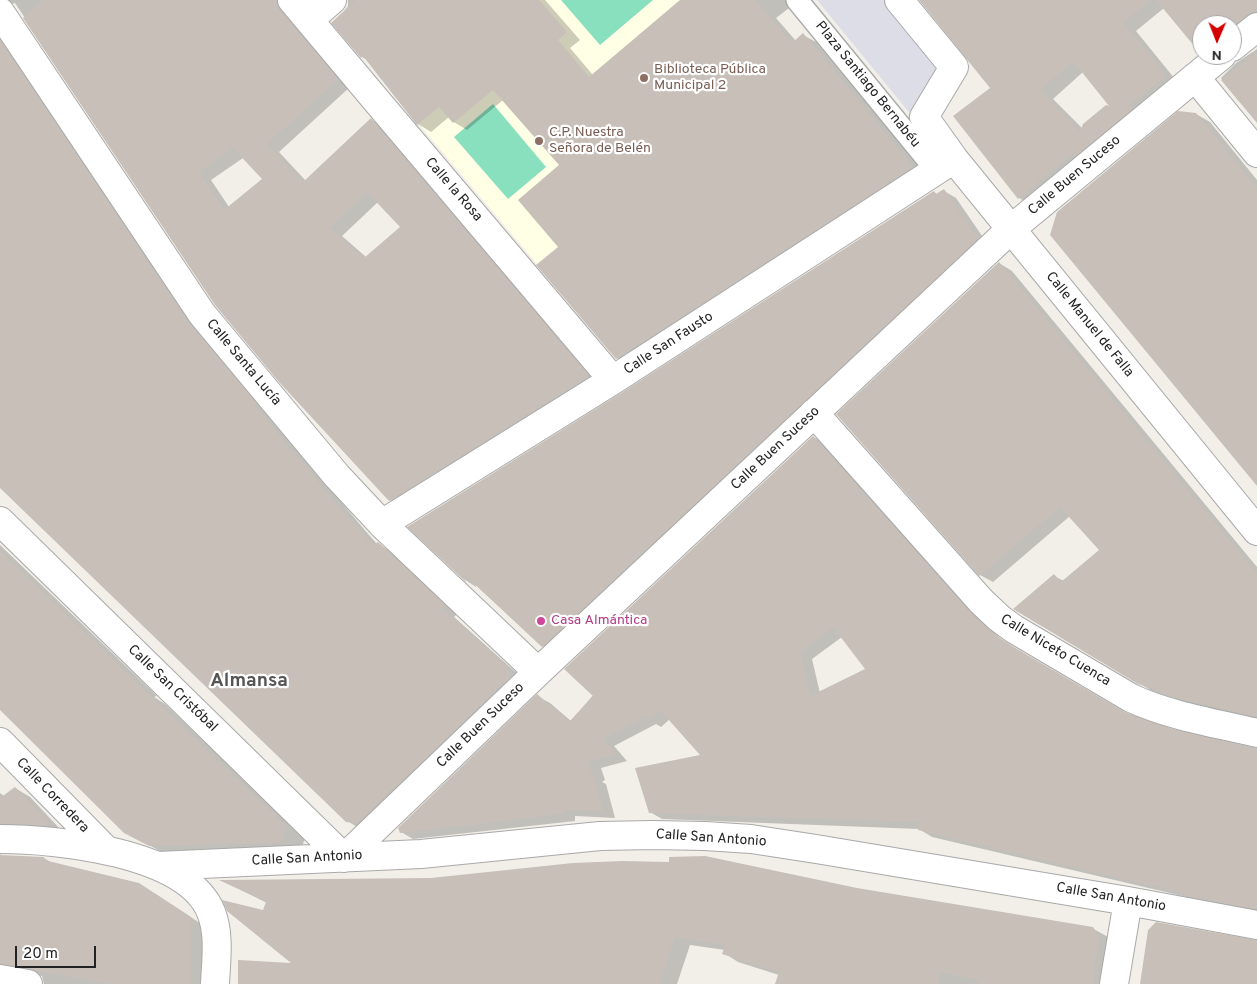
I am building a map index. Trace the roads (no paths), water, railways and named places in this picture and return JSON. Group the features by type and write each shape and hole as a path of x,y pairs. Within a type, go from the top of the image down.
{"street":[{"path":"301,10 332,0"},
{"name":"Plaza Santiago Bernabéu","path":"797,0 946,165"},
{"name":"Calle Manuel de Falla","path":"899,0 954,67 924,117 946,165 1011,229 1257,531"},
{"name":"Calle la Rosa","path":"301,10 614,380"},
{"name":"Calle Santa Lucía","path":"6,12 167,263 202,314 337,476 382,524 538,672"},
{"path":"1242,39 1257,27"},
{"name":"Calle Buen Suceso","path":"344,858 538,672 1011,229 1210,65"},
{"path":"1195,77 1257,153"},
{"name":"Calle San Fausto","path":"382,524 614,380 946,165"},
{"name":"Calle Niceto Cuenca","path":"814,413 999,618 1123,693 1145,704 1257,733"},
{"name":"Calle San Cristóbal","path":"0,520 344,858"},
{"name":"Calle Corredera","path":"0,742 105,849"},
{"name":"Calle San Antonio","path":"158,866 420,854 600,836 705,836 816,849 1128,901 1257,925"},
{"path":"0,839 41,841 105,849 158,866 194,888 207,902 216,931 215,984"},
{"path":"1114,984 1128,901"},
{"path":"0,979 28,984"}],"place":[{"name":"Biblioteca Pública Municipal 2","path":"644,78"},
{"name":"C.P. Nuestra Señora de Belén","path":"539,141"},
{"name":"Casa Almántica","path":"541,621"}],"district":[{"name":"Almansa","path":"249,682"}]}
